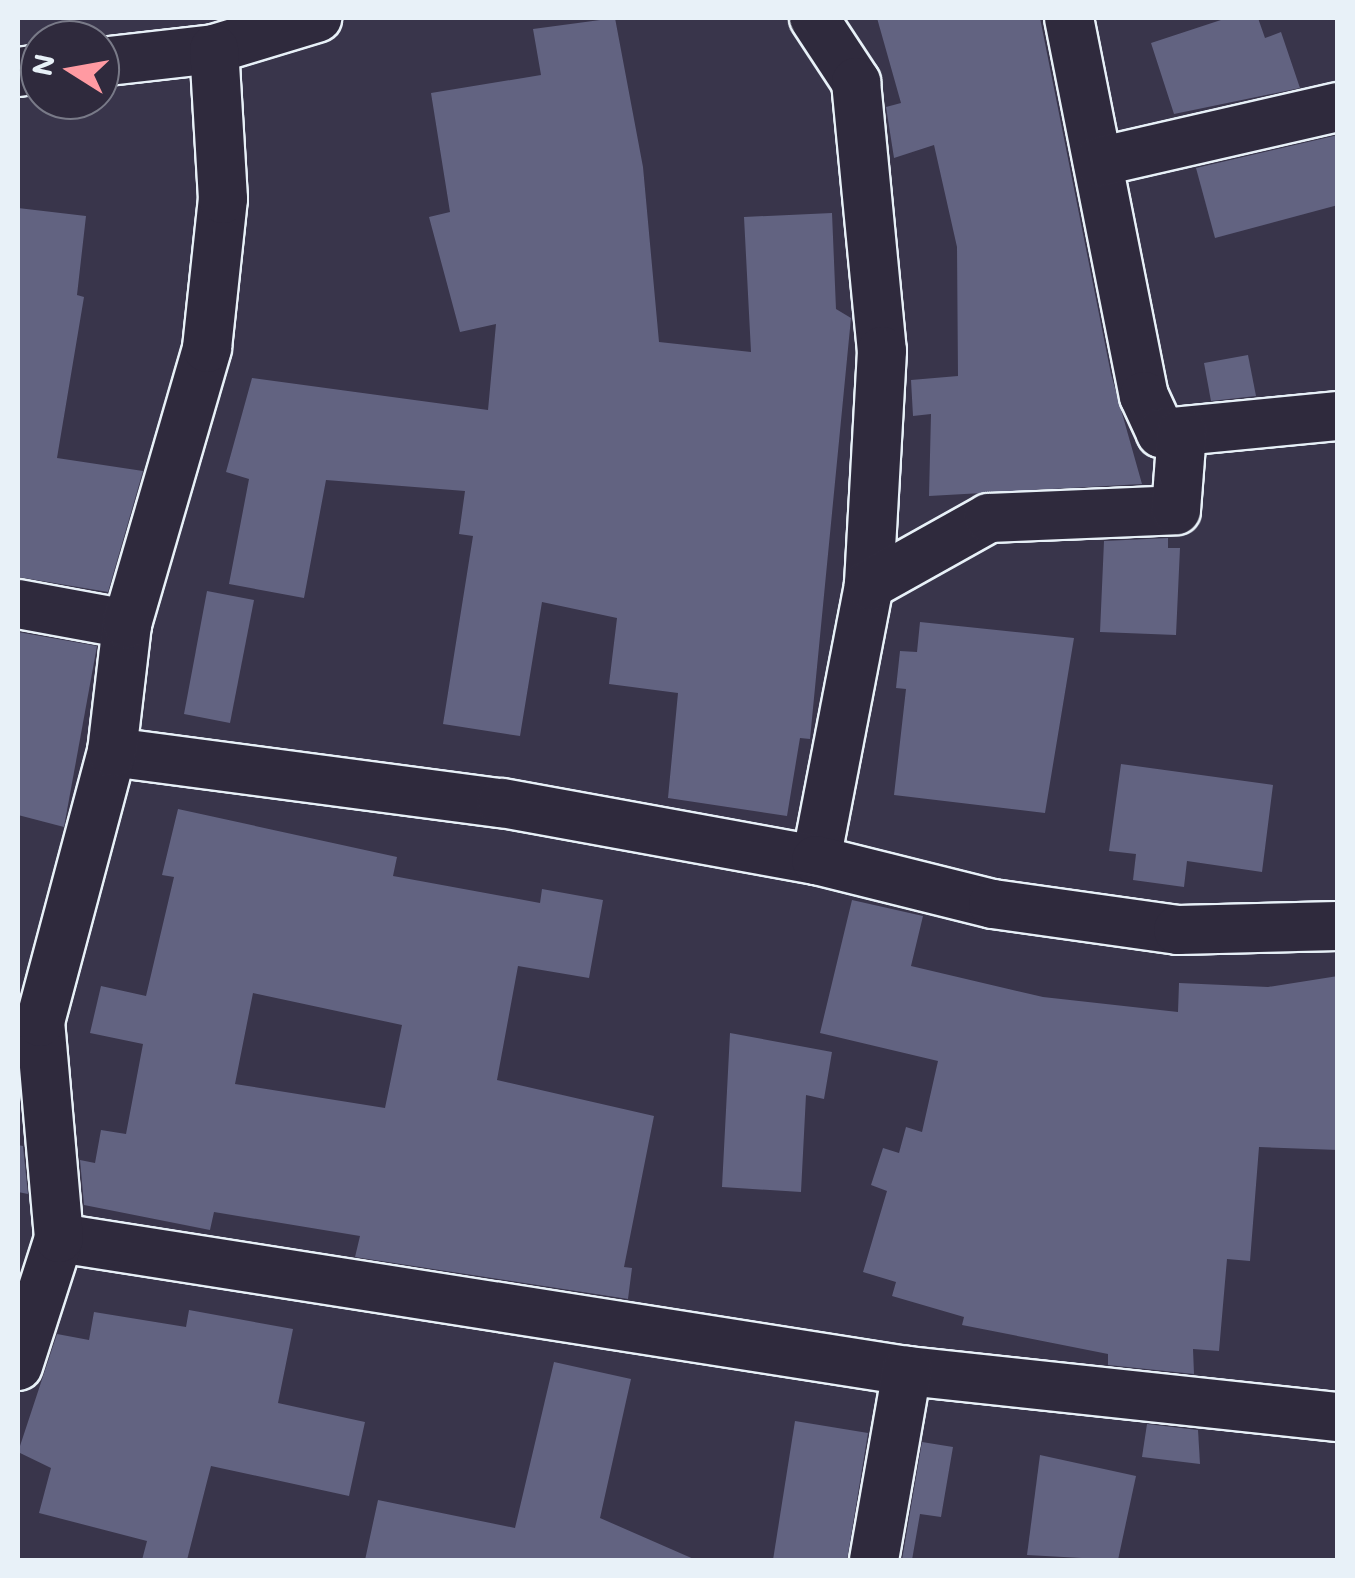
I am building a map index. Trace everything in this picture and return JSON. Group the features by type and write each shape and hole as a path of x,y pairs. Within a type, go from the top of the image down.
{"street":[{"path":"120,60 214,50 317,18"},
{"path":"814,18 856,82 882,351 869,585 816,860"},
{"path":"1069,18 1144,396 1161,432 1338,416"},
{"path":"18,1366 58,1238 40,1022 112,752 127,624 207,348 223,199 214,50"},
{"path":"1098,162 1338,107"},
{"path":"869,585 989,518 1176,510 1182,432"},
{"path":"18,604 127,624"},
{"path":"112,752 502,803 816,860 993,904 1178,930 1338,926"},
{"path":"58,1238 907,1370 1338,1417"},
{"path":"874,1560 907,1370"}],"building":[{"path":"615,18 643,167 659,342 751,352 744,217 832,213 836,309 851,318 810,739 800,738 787,816 668,798 678,693 609,684 617,618 542,602 520,736 443,724 473,536 459,534 465,491 326,480 304,598 229,584 249,479 226,472 252,378 488,410 496,324 460,332 429,217 450,212 431,93 541,75 533,29"},
{"path":"877,18 1040,18 1111,374 1142,484 929,496 931,414 913,416 911,380 958,376 957,247 934,145 894,158 886,107 901,103"},
{"path":"1227,18 1258,18 1265,38 1281,32 1300,88 1174,114 1151,43"},
{"path":"1338,135 1338,205 1215,238 1196,168"},
{"path":"18,208 86,216 77,295 84,297 57,458 143,471 108,592 18,577"},
{"path":"1248,355 1256,396 1211,401 1204,363"},
{"path":"1168,538 1168,548 1180,548 1176,635 1100,632 1104,541"},
{"path":"207,591 254,600 230,723 184,714"},
{"path":"920,622 1074,638 1045,813 894,795 906,689 896,688 900,651 917,652"},
{"path":"18,632 97,646 64,827 18,815"},
{"path":"1121,764 1273,785 1262,872 1187,861 1184,887 1133,880 1136,854 1109,851"},
{"path":"178,809 397,857 393,876 540,903 542,889 603,900 589,978 518,966 497,1080 654,1116 624,1267 632,1268 628,1299 355,1257 360,1236 214,1212 210,1230 84,1205 80,1160 95,1163 101,1130 126,1134 143,1044 90,1033 101,986 146,996 174,877 162,875","holes":["253,993 402,1025 385,1108 235,1084"]},
{"path":"852,900 923,916 911,966 1043,997 1178,1012 1179,983 1268,987 1338,976 1338,1150 1259,1147 1250,1261 1227,1259 1219,1351 1193,1349 1194,1374 1108,1365 1108,1354 962,1325 964,1317 892,1296 896,1282 863,1272 887,1191 871,1185 883,1148 899,1153 906,1127 922,1132 938,1061 820,1033"},
{"path":"730,1033 832,1052 824,1099 806,1095 801,1192 722,1187"},
{"path":"18,1145 23,1146 28,1194 18,1192"},
{"path":"189,1310 293,1329 278,1403 365,1422 349,1496 211,1466 187,1560 142,1560 147,1541 39,1513 51,1468 18,1452 57,1334 89,1340 94,1312 186,1327"},
{"path":"554,1362 631,1379 600,1518 696,1560 365,1560 378,1500 515,1528"},
{"path":"795,1421 868,1433 847,1560 773,1560"},
{"path":"1147,1424 1198,1430 1200,1464 1142,1457"},
{"path":"922,1442 953,1447 941,1517 920,1514 912,1560 902,1560"},
{"path":"1040,1455 1136,1476 1118,1560 1027,1555"}]}
